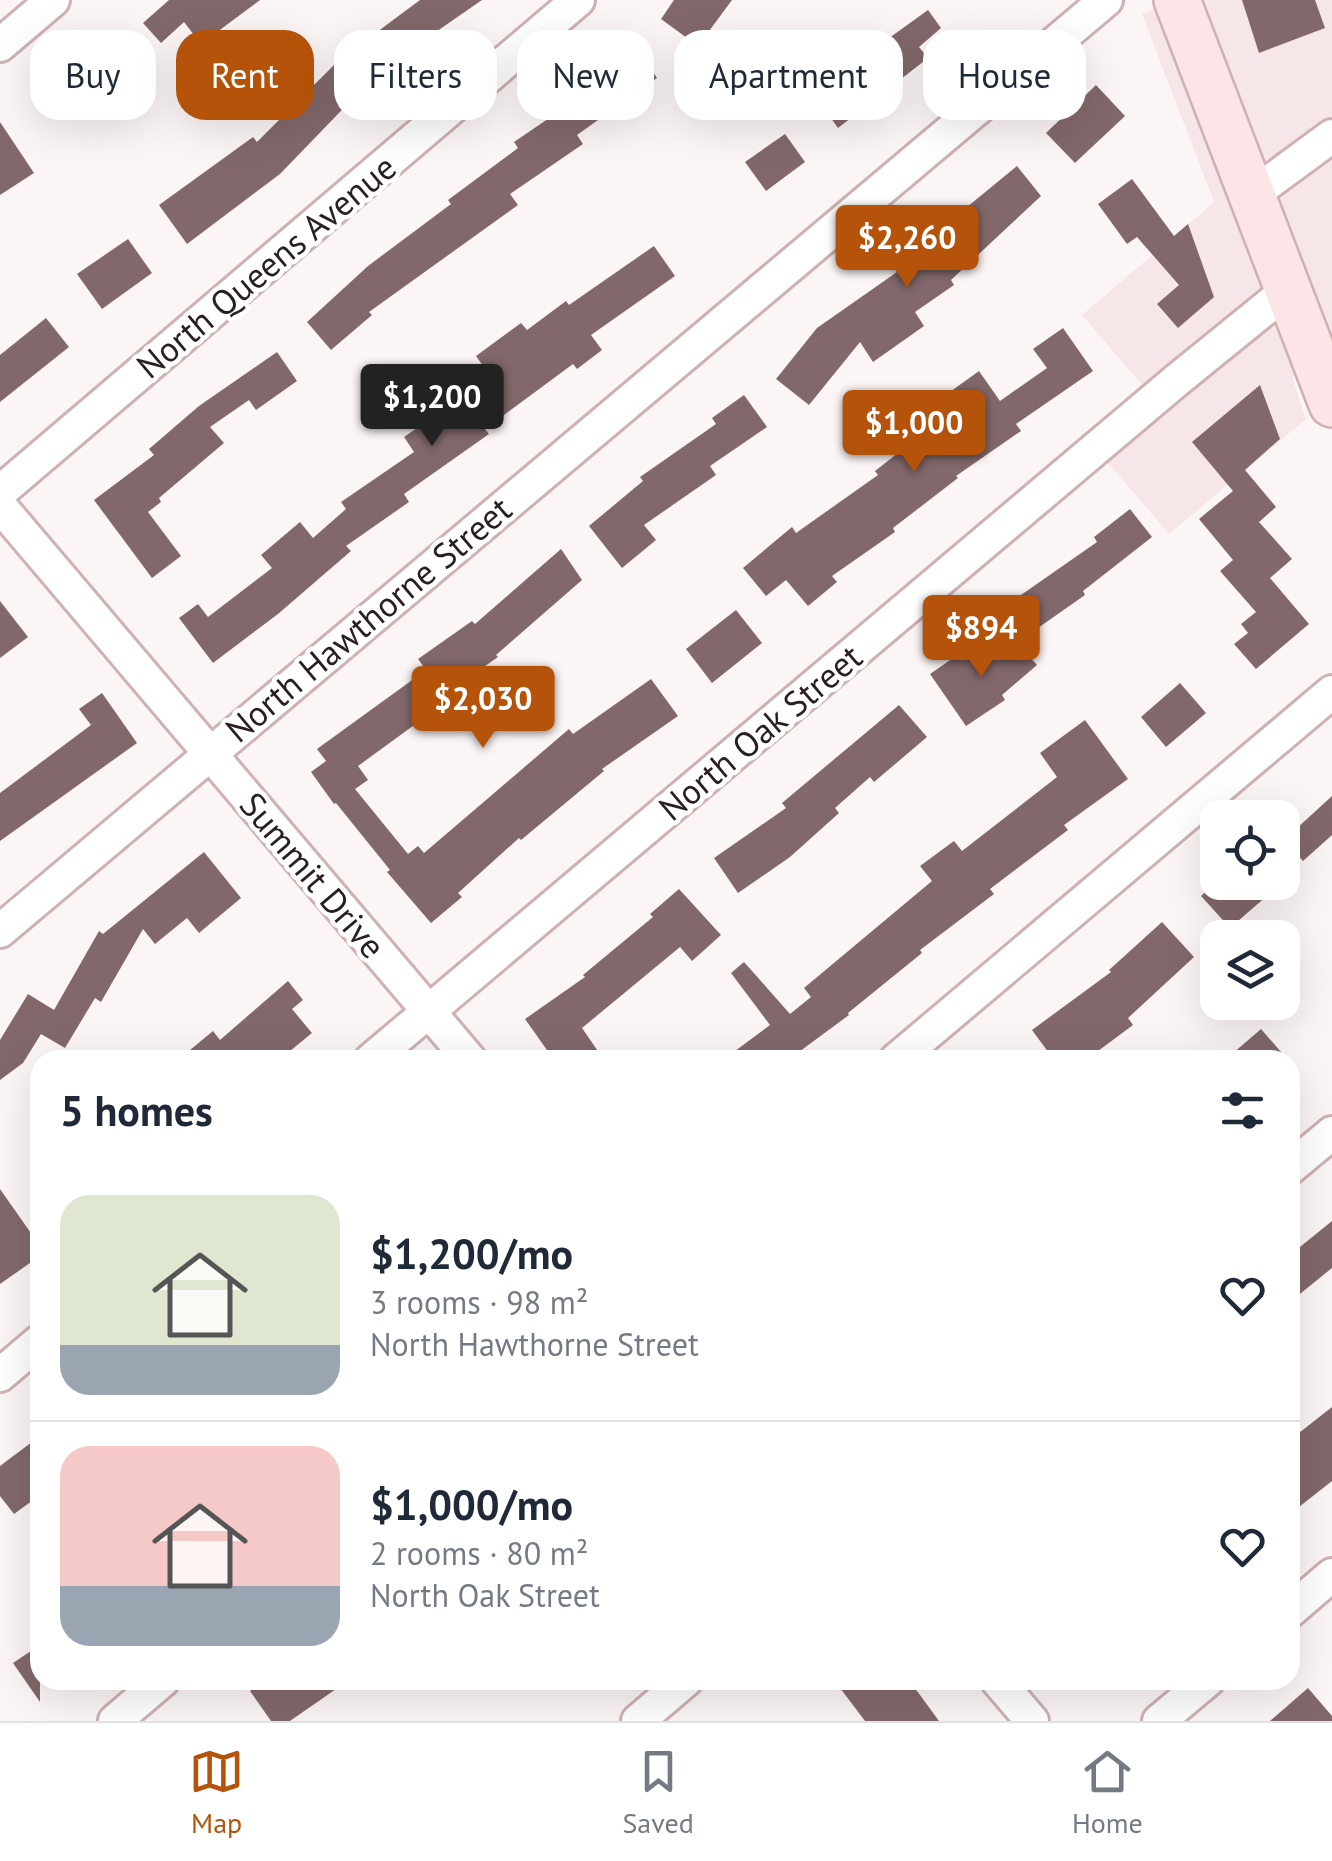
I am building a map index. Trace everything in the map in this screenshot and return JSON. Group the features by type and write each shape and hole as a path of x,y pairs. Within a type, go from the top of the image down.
{"main road":[{"path":"1177,0 1332,404"}],"street":[{"path":"0,45 53,0"},
{"name":"North Hawthorne Street","path":"0,931 1106,0"},
{"name":"North Queens Avenue","path":"0,492 565,4"},
{"path":"1252,194 1332,136"},
{"name":"North Oak Street","path":"383,1050 1288,290"},
{"name":"Summit Drive","path":"0,506 461,1050"},
{"path":"908,1050 1332,692"},
{"path":"1300,1160 1332,1133"},
{"path":"0,1375 30,1350"},
{"path":"1300,1603 1332,1576"},
{"path":"115,1721 151,1690"},
{"path":"638,1721 674,1690"},
{"path":"1006,1690 1032,1721"},
{"path":"1160,1721 1196,1690"}],"shaded area":[{"path":"1175,0 1332,0 1332,346 1292,377 1306,419 1169,534 1103,457 1161,407 1082,315 1214,202 1142,14"}],"building":[{"path":"169,0 260,0 220,30 190,30 184,22 161,43 156,30 149,30 143,23"},
{"path":"420,0 482,0 439,30 380,30"},
{"path":"674,0 732,0 710,30 676,30 661,19"},
{"path":"1242,0 1315,0 1325,28 1259,53"},
{"path":"928,10 941,28 923,30 923,44 919,47 923,62 903,77 903,30"},
{"path":"334,65 334,118 280,174 187,244 159,205 253,137 257,142 279,120 314,120 314,85"},
{"path":"1096,85 1125,116 1075,163 1046,133 1060,120 1086,120 1086,95"},
{"path":"546,120 598,120 577,135 583,144 510,194 518,205 369,312 372,315 331,350 307,322 368,266 451,204 448,200 518,148 514,142"},
{"path":"832,120 848,120 838,128"},
{"path":"0,122 34,173 0,195"},
{"path":"785,134 805,162 766,191 745,162"},
{"path":"1017,166 1041,196 951,280 954,285 915,312 924,326 873,362 860,342 809,405 776,379 817,328 907,265 903,259 971,212 967,207"},
{"path":"1132,179 1174,236 1188,224 1214,297 1178,328 1157,304 1179,285 1137,237 1127,244 1098,204"},
{"path":"128,239 152,273 102,309 77,274"},
{"path":"654,246 675,276 591,335 602,350 577,369 573,364 485,429 489,434 404,494 409,502 346,546 351,551 213,663 179,618 198,604 208,617 272,568 261,555 300,522 313,538 346,509 341,502 414,452 404,437 491,377 476,356 521,323 527,330 566,301 569,305"},
{"path":"46,318 69,347 0,402 0,355"},
{"path":"1063,328 1093,371 1016,424 1021,431 956,476 893,528 895,532 832,576 837,582 808,606 786,580 766,596 743,568 792,527 796,533 878,475 875,471 945,416 936,402 979,371 1000,401 1047,368 1033,349"},
{"path":"277,352 297,381 256,410 249,400 210,427 224,443 148,512 181,556 152,578 94,500 154,455 149,449 199,406"},
{"path":"1260,385 1280,439 1245,470 1276,507 1259,522 1292,559 1270,578 1309,624 1256,669 1234,644 1248,633 1241,624 1256,612 1220,571 1233,560 1199,519 1233,491 1192,442"},
{"path":"744,395 767,427 710,466 716,475 644,525 656,540 622,568 589,526 643,481 640,477 716,424 712,418"},
{"path":"1130,509 1152,537 1083,591 1085,595 1035,630 1014,600 1097,542 1094,537"},
{"path":"561,549 582,580 498,657 424,709 428,715 358,766 368,780 355,789 408,854 418,846 424,853 569,729 573,734 651,679 678,716 602,769 519,838 431,923 311,772 326,761 317,749 426,670 418,659 472,621 475,624"},
{"path":"0,601 28,637 0,658"},
{"path":"736,610 762,643 712,683 686,649"},
{"path":"1015,640 1037,665 1002,695 1005,700 966,726 930,674 969,647 982,668"},
{"path":"1180,683 1206,713 1166,747 1141,717"},
{"path":"102,693 137,743 0,841 0,793 91,725 79,709"},
{"path":"899,705 927,737 874,782 870,777 835,808 839,813 790,857 738,893 714,858 786,808 782,803"},
{"path":"1085,720 1128,779 1064,825 1068,830 990,889 994,894 920,950 922,953 849,1015 802,1050 736,1050 770,1025 731,973 744,962 790,1014 811,997 804,988 932,881 920,866 954,841 962,851 1057,777 1040,753"},
{"path":"1332,796 1332,835 1303,861 1300,825"},
{"path":"204,852 241,898 199,933 187,918 155,944 143,929 101,1002 95,998 65,1048 41,1034 23,1063 0,1080 0,1040 28,994 54,1010 99,931 103,934"},
{"path":"679,889 721,935 692,961 680,947 582,1028 597,1050 547,1050 525,1019 585,977 653,917 650,914"},
{"path":"1205,900 1262,900 1239,920 1223,920"},
{"path":"1162,922 1194,957 1128,1018 1133,1025 1099,1050 1047,1050 1032,1030 1109,970"},
{"path":"288,981 303,1000 292,1009 312,1033 291,1050 190,1050 213,1031 220,1040"},
{"path":"1261,1029 1279,1050 1237,1050"},
{"path":"0,1189 30,1232 30,1263 0,1284"},
{"path":"1332,1221 1332,1268 1300,1294 1300,1247"},
{"path":"1332,1407 1332,1481 1300,1506 1300,1432"},
{"path":"30,1444 30,1502 14,1514 0,1496 0,1466"},
{"path":"30,1652 30,1688 13,1663"},
{"path":"1308,1688 1332,1721 1270,1721"},
{"path":"335,1690 290,1721 271,1721 250,1691"},
{"path":"842,1690 916,1690 939,1721 865,1721"}]}
